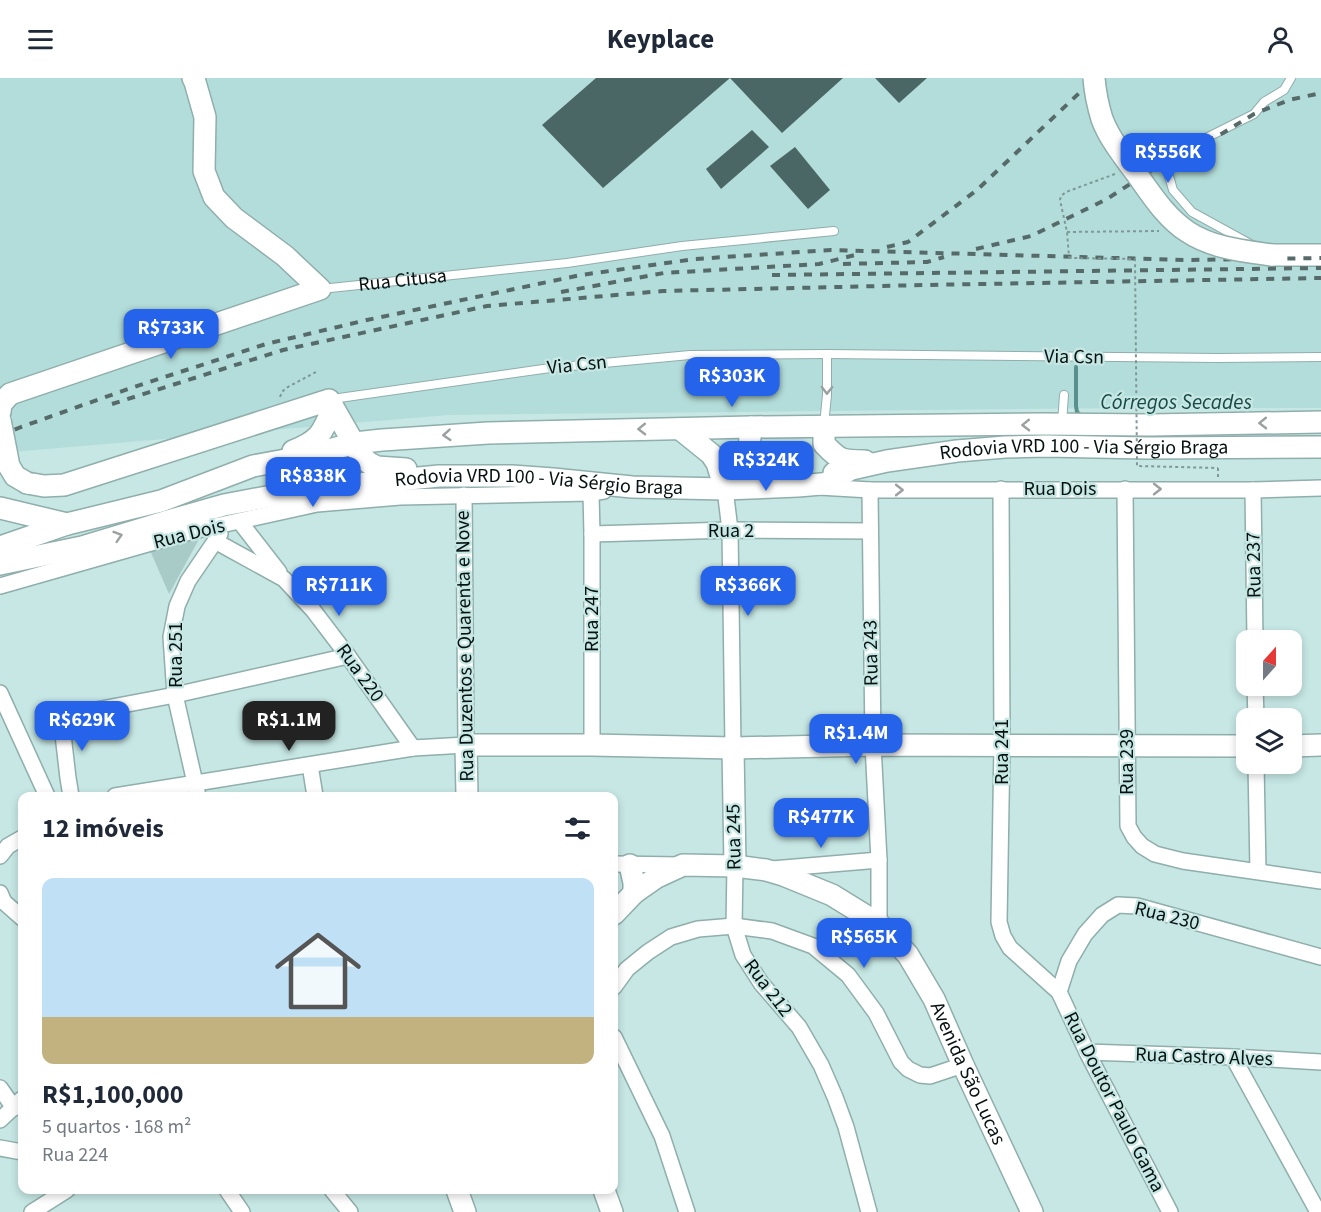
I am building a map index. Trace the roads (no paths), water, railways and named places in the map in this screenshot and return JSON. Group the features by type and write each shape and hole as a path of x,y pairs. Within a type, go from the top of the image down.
{"main road":[{"path":"193,78 205,117 204,171 214,197 234,218 285,256 320,290"},
{"path":"1094,78 1094,87 1103,120 1119,150 1153,197 1173,220 1188,232 1206,241 1240,250 1272,255 1321,255"},
{"name":"Rua Citusa","path":"5,403 320,290"},
{"path":"0,420 9,466 15,476 27,483 44,486 64,485 275,417 331,404"},
{"path":"331,404 361,456 377,467 471,470 553,479"},
{"path":"253,465 310,444 326,424 331,404"},
{"name":"Rodovia VRD 100 - Via Sérgio Braga","path":"0,547 68,524 161,501 253,465 307,456 355,443 488,433 751,427 1321,422"},
{"path":"824,426 824,444 844,461 887,461"},
{"path":"751,427 749,449 752,461 762,470 774,474 823,475 848,471"},
{"path":"680,429 711,454 717,463 725,489"},
{"name":"Rodovia VRD 100 - Via Sérgio Braga","path":"0,564 86,554 168,521 224,505 309,489 439,476 512,476 632,487 725,489 827,483 848,471 887,461 1005,447 1321,447"},
{"path":"86,554 81,540 84,532 161,501"},
{"path":"0,508 68,524"},
{"path":"466,745 733,748 873,745 1236,746"},
{"name":"Rua Duzentos e Quarenta e Nove","path":"466,745 467,792"},
{"path":"1302,746 1321,745"},
{"name":"Rua 245","path":"733,748 735,866"},
{"path":"622,865 633,875 634,893"},
{"path":"618,910 634,893 657,877 683,865"},
{"name":"Avenida São Lucas","path":"683,865 735,866 783,875 832,895 879,924 908,955 934,999 1032,1212"},
{"path":"458,1194 465,1212"},
{"path":"605,1194 612,1212"}],"street":[{"name":"Rua Dois","path":"798,486 870,490 1321,488"},
{"name":"Rua Dois","path":"0,586 86,554 317,504 400,497 591,493 632,487"},
{"path":"725,489 730,530 733,748"},
{"name":"Rua 241","path":"1001,489 1002,745 999,922 1010,948 1059,992"},
{"name":"Rua 239","path":"1125,489 1128,826 1142,846 1155,854 1183,861 1321,881"},
{"name":"Rua 243","path":"870,490 873,745 879,860 879,924"},
{"name":"Rua 237","path":"1253,490 1255,630"},
{"name":"Rua 247","path":"591,493 592,745"},
{"name":"Rua Duzentos e Quarenta e Nove","path":"464,495 466,745"},
{"path":"233,523 285,579"},
{"name":"Rua 251","path":"197,790 175,694 171,637 177,606 188,581 215,541 233,523"},
{"name":"Rua 2","path":"592,534 730,530 869,531"},
{"name":"Rua 220","path":"215,541 285,579 313,610 348,656 413,748"},
{"path":"70,792 63,726 65,719 70,715 348,656"},
{"path":"0,694 44,790 68,778"},
{"path":"170,792 197,790 310,765 413,748 466,745"},
{"path":"310,765 314,792"},
{"path":"1256,774 1258,871"},
{"path":"0,856 8,846 18,840"},
{"path":"766,870 879,860"},
{"path":"622,865 683,865"},
{"name":"Rua 245","path":"734,926 735,866"},
{"path":"0,893 4,902 18,914"},
{"name":"Rua 230","path":"1059,992 1069,961 1085,934 1102,915 1118,905 1137,906 1321,957"},
{"path":"618,981 627,969 648,952 671,937 698,928 734,926 772,931 813,946 848,975 876,1013 901,1062 908,1069 920,1075 930,1076 963,1065"},
{"name":"Rua 212","path":"734,926 743,955 761,983 799,1028 821,1065 846,1127 869,1212"},
{"name":"Rua Doutor Paulo Gama","path":"1059,992 1170,1212"},
{"path":"618,1045 662,1137 687,1212"},
{"name":"Rua Castro Alves","path":"1088,1052 1321,1062"},
{"path":"1233,1057 1318,1208"},
{"path":"0,1088 18,1103 0,1120"},
{"path":"0,1148 18,1151"},
{"path":"32,1212 61,1194"},
{"path":"229,1194 242,1212"},
{"path":"335,1194 350,1212"}],"lane":[{"path":"1272,255 1192,213 1173,190 1164,159 1254,114 1264,102 1284,90 1291,78"},
{"name":"Rua Citusa","path":"320,290 567,263 682,246 834,231"},
{"path":"824,426 827,354"},
{"name":"Via Csn","path":"331,404 549,368 690,355 1321,357"},
{"path":"1062,424 1064,394"}],"waterway":[{"name":"Córregos Secades","path":"1076,367 1076,406 1081,416"}],"railway":[{"path":"887,247 908,242 977,190 1095,78"},
{"path":"976,249 1031,236 1107,199 1164,162 1223,133 1254,114 1289,100 1321,93"},
{"path":"0,436 131,388 266,344 367,320 581,275 695,259 831,250 1187,260 1321,258"},
{"path":"561,292 664,273 819,264 855,255"},
{"path":"843,264 927,262 944,257"},
{"path":"772,275 1321,268"},
{"path":"112,404 283,350 487,306 663,291 1321,278"}]}
